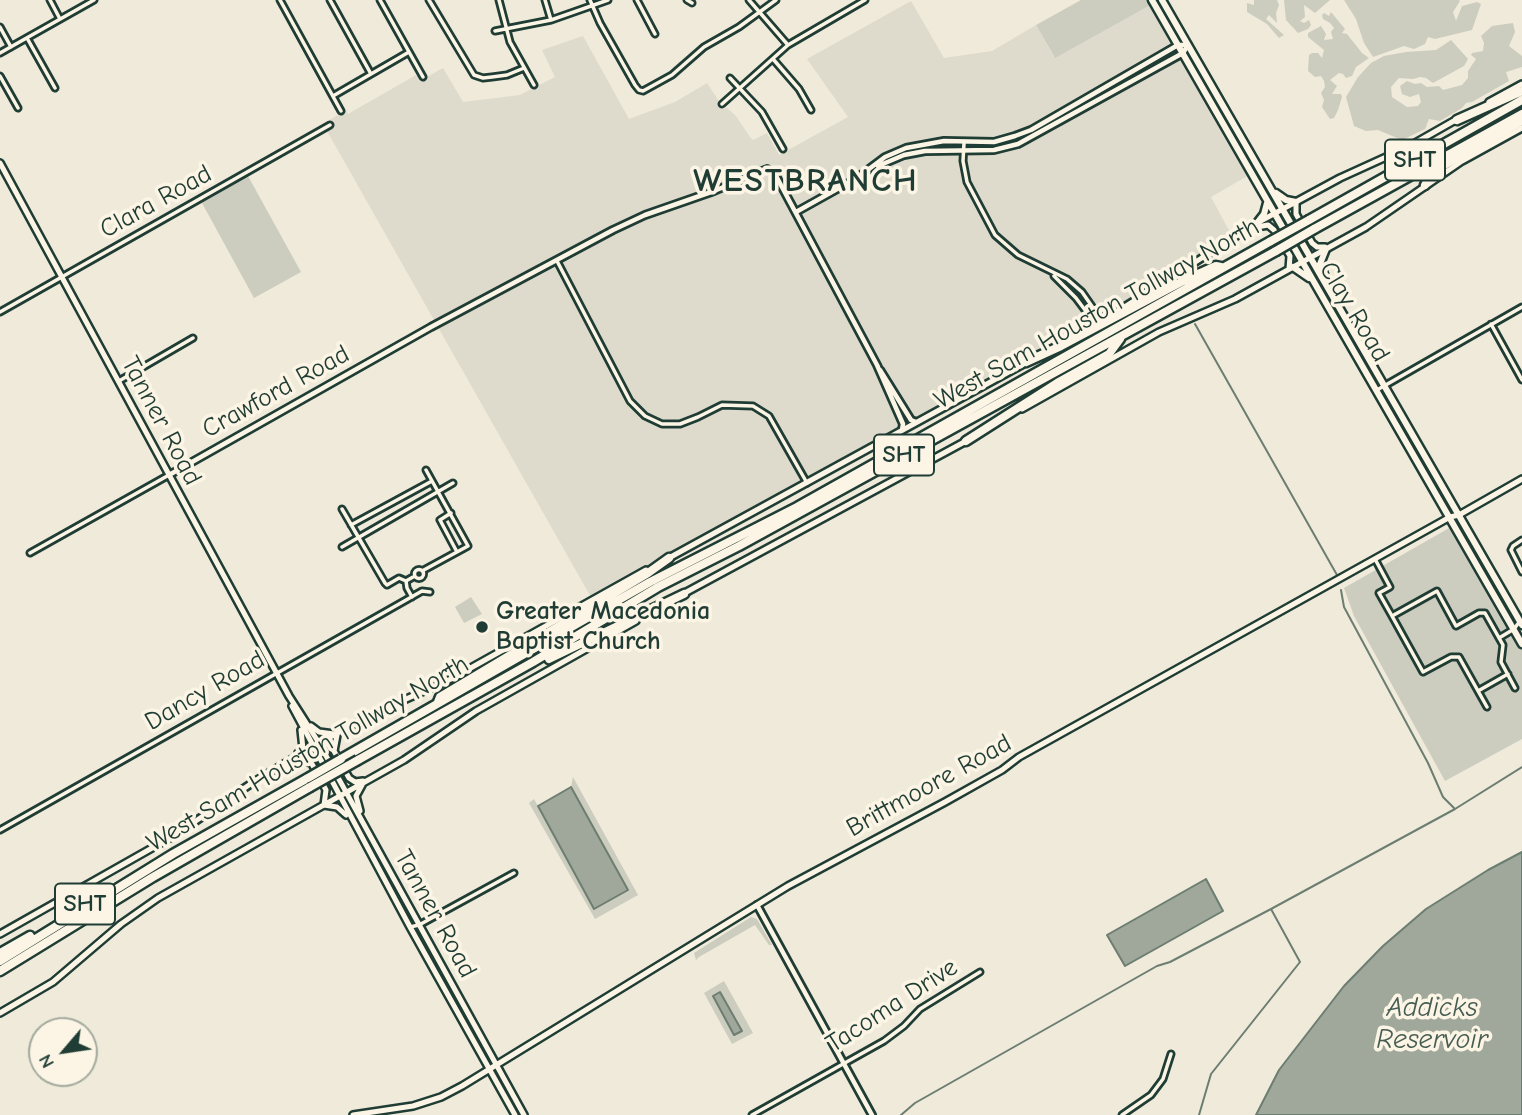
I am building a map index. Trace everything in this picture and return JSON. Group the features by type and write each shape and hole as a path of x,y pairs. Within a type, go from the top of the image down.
{"highway":[{"path":"1457,120 1522,91"},
{"name":"West Sam Houston Tollway North","path":"0,957 58,925 169,856 638,589 806,501 1522,100"},
{"name":"West Sam Houston Tollway North","path":"0,971 153,877 533,662 659,587 739,546 1522,114"},
{"path":"1426,185 1431,175 1446,164 1522,121"},
{"path":"1026,362 1205,271 1216,266 1224,267"},
{"path":"966,441 1057,383 1109,354 1122,336"},
{"path":"437,705 440,697 669,558"},
{"path":"533,662 538,664 684,594"},
{"name":"SHT","path":"0,957 143,869 169,856"}],"main road":[{"name":"Clay Road","path":"1152,0 1522,644"},
{"name":"Clay Road","path":"1162,0 1521,624"},
{"path":"0,934 175,835 242,789 319,743 377,712 472,668 583,604 1143,298 1201,257 1257,223 1354,171 1408,147 1522,84"},
{"path":"1215,109 1223,105"},
{"path":"0,1013 54,982 142,908 404,760 477,711 1159,332 1235,299 1366,227 1462,161 1522,128"},
{"path":"1244,160 1251,156"},
{"name":"Tanner Road","path":"0,163 300,716 313,747 410,927 515,1115"},
{"path":"1272,189 1286,201 1296,202"},
{"path":"1296,202 1297,217 1312,243 1328,247"},
{"path":"1257,223 1264,214 1267,203"},
{"path":"1251,228 1264,225 1272,227 1290,257 1291,268"},
{"path":"1328,247 1320,264 1329,289"},
{"path":"1291,268 1307,276 1316,288"},
{"path":"1342,330 1350,325"},
{"path":"1415,455 1422,450"},
{"name":"Brittmoore Road","path":"353,1115 427,1102 445,1095 757,905 1374,559 1522,479"},
{"path":"1485,579 1493,575"},
{"path":"300,716 319,732 337,734"},
{"path":"291,760 303,749 300,716"},
{"name":"Tanner Road","path":"300,716 319,743 524,1115"},
{"path":"337,734 334,751 348,778 355,782 367,781"},
{"path":"291,760 303,760 312,764 326,790 324,806"},
{"path":"367,781 359,788 356,800 372,840"},
{"path":"324,806 337,807 345,812 358,830"}],"street":[{"path":"50,0 60,19"},
{"path":"0,53 94,0"},
{"path":"280,0 341,111"},
{"path":"330,0 370,74"},
{"path":"380,0 423,77"},
{"path":"429,0 474,75 483,78 507,75 524,68"},
{"path":"499,0 506,29 534,85"},
{"path":"545,0 551,20"},
{"path":"590,0 639,90 651,88 672,75 704,47 739,27 776,0"},
{"path":"495,31 551,20 608,0"},
{"path":"637,0 655,34"},
{"path":"749,0 788,45"},
{"path":"722,104 788,45 865,0"},
{"path":"0,27 11,47"},
{"path":"27,38 55,88"},
{"path":"871,169 885,157 906,148 944,141 995,142 1031,130 1178,46 1188,45"},
{"path":"902,431 903,424 877,365 796,212 871,169 915,153 993,150 1018,144 1183,53 1188,45"},
{"path":"333,96 409,52"},
{"path":"773,60 795,83 811,110"},
{"path":"0,76 18,108"},
{"path":"730,78 762,113 783,149"},
{"name":"Clara Road","path":"0,312 330,125"},
{"path":"964,143 962,150 967,182 995,235 1018,256 1067,279 1082,292 1098,315 1105,318"},
{"name":"Crawford Road","path":"30,553 431,327 645,215 767,169 775,174 796,212"},
{"path":"557,261 630,401 645,416 662,424 680,424 722,405 754,406 769,416 807,483"},
{"path":"1050,272 1085,310 1090,319 1089,328"},
{"path":"1377,390 1522,307"},
{"path":"1491,324 1522,380"},
{"path":"118,382 193,338"},
{"path":"877,365 911,420 917,423"},
{"path":"406,581 414,576 417,570 422,571 468,546 426,470"},
{"path":"351,526 432,481"},
{"path":"342,547 453,483"},
{"path":"342,509 385,583 387,585 404,578 412,597"},
{"path":"451,513 439,520 457,552"},
{"path":"1522,540 1511,550 1522,572"},
{"path":"1374,559 1390,587 1379,593 1423,673 1451,657 1459,657 1487,707"},
{"name":"Dancy Road","path":"0,830 422,591 430,592"},
{"path":"1392,616 1437,591 1456,626 1484,612 1504,647 1501,662 1515,688"},
{"path":"1499,638 1521,624"},
{"path":"1514,629 1521,624"},
{"path":"1478,691 1508,674"},
{"path":"410,927 419,925 514,873"},
{"path":"757,905 872,1115"},
{"name":"Tacoma Drive","path":"752,1115 892,1036 920,1009 980,972"},
{"path":"1122,1115 1151,1095 1163,1079 1171,1054"}],"shaded area":[{"path":"1081,0 1152,0 1154,3 1055,58 1036,25"},
{"path":"1254,0 1277,0 1277,23 1269,15 1266,19 1284,35 1279,38 1267,24 1247,12 1247,3 1254,5"},
{"path":"1284,0 1330,0 1315,13 1304,5 1305,17 1300,21 1304,23 1309,20 1311,25 1298,33 1286,20"},
{"path":"1344,0 1459,0 1453,12 1456,21 1462,6 1477,2 1481,4 1472,30 1435,39 1428,37 1425,44 1414,49 1404,46 1373,57"},
{"path":"911,1 944,58 992,51 1036,25 1054,57 1154,3 1251,174 1211,197 1233,238 1143,297 867,451 592,599 323,124 346,110 348,114 416,75 420,81 443,68 463,102 520,95 555,77 542,50 583,36 629,119 675,102 707,83 724,109 727,108 736,116 753,140 767,133 779,155 848,117 807,59"},
{"path":"1331,12 1345,29 1342,33 1347,34 1369,58 1356,67 1352,76 1346,78 1339,73 1330,80 1337,86 1332,94 1341,94 1342,97 1334,118 1330,119 1322,107 1324,81 1321,76 1315,77 1308,71 1309,55 1318,53 1322,58 1324,50 1308,37 1308,33 1321,26 1326,34 1324,40 1333,39 1331,32 1334,28 1322,15 1324,13 1329,16"},
{"path":"1513,23 1515,32 1509,46 1522,56 1522,67 1506,72 1509,81 1466,103 1440,121 1429,119 1425,129 1402,140 1378,130 1366,131 1354,126 1346,97 1358,77 1371,63 1384,56 1436,50 1451,40 1468,59 1464,66 1433,83 1420,77 1399,78 1391,87 1392,97 1407,107 1418,106 1421,102 1419,94 1410,97 1402,94 1400,86 1407,81 1421,83 1427,87 1439,86 1443,90 1462,85 1476,59 1472,53 1483,51 1481,36 1492,26"},
{"path":"248,176 301,272 254,298 202,203"},
{"path":"1451,527 1522,650 1522,739 1445,781 1354,616 1344,588"},
{"path":"471,597 482,614 464,623 455,607"},
{"path":"573,777 638,895 595,919 529,803 534,799 594,908 628,890 571,787"},
{"path":"751,917 757,919 772,945 769,945 755,925 696,960 694,953"},
{"path":"724,981 753,1033 732,1044 704,993"}],"water":[{"path":"571,787 628,890 594,909 538,806"},
{"name":"Addicks Reservoir","path":"1522,852 1522,1115 1256,1115 1279,1070 1344,986 1383,946 1426,909"},
{"path":"1206,879 1223,911 1125,966 1107,935"},
{"path":"720,992 742,1031 734,1035 713,996"}],"waterway":[{"path":"1195,324 1337,575"},
{"path":"1341,590 1344,607 1428,763 1443,797 1454,808"},
{"path":"901,1115 915,1103 1157,966 1170,962 1271,909 1455,809 1522,767"},
{"path":"1199,1115 1211,1074 1300,962 1271,909"}],"place":[{"name":"Greater Macedonia Baptist Church","path":"482,627"}],"district":[{"name":"WESTBRANCH","path":"806,182"}]}
